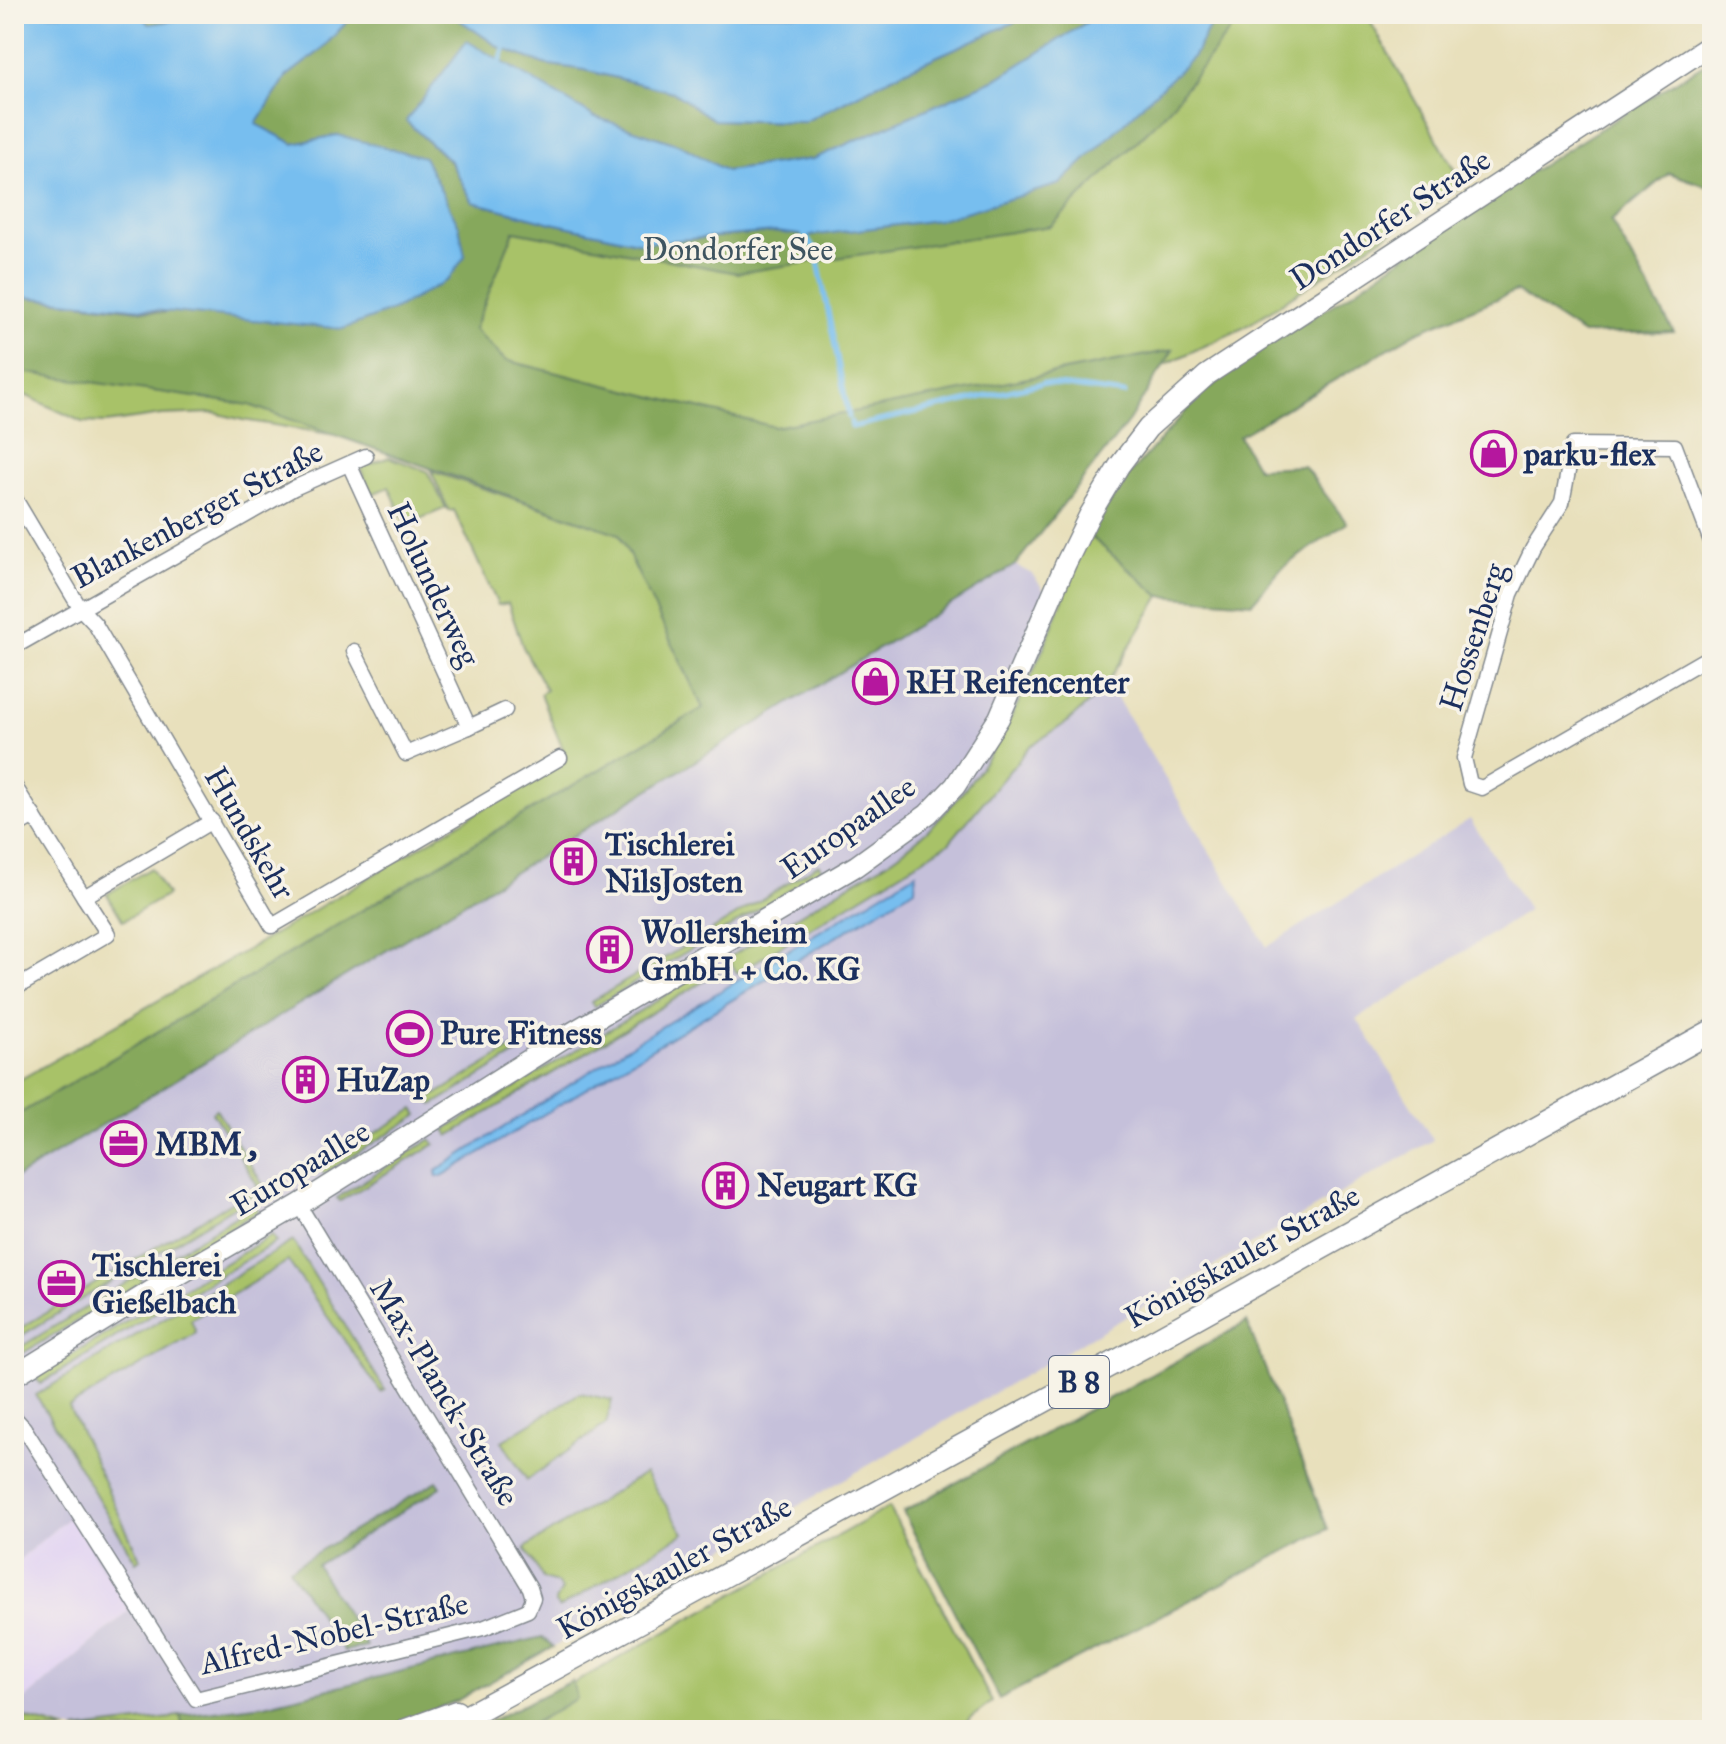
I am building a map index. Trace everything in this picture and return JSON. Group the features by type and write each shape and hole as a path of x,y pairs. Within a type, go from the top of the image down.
{"main road":[{"name":"Dondorfer Straße","path":"1119,466 1148,428 1207,375 1712,44"},
{"name":"Europaallee","path":"14,1376 156,1288 299,1205 570,1034 856,866 928,814 955,786 999,718 1066,563 1119,466"},
{"name":"Königskauler Straße","path":"442,1730 1125,1357 1712,1031"},
{"name":"Königskauler Straße","path":"406,1730 506,1693"}],"street":[{"name":"Hossenberg","path":"1712,544 1675,446 1573,445 1562,503 1533,548 1511,594 1464,758 1470,784 1482,788 1712,655"},
{"name":"Blankenberger Straße","path":"14,647 294,488 366,456"},
{"name":"Holunderweg","path":"349,464 469,727"},
{"name":"Hundskehr","path":"14,497 80,608 95,624 272,926 560,758"},
{"path":"354,651 406,754 505,710"},
{"path":"14,785 108,934 14,989"},
{"path":"14,827 34,816"},
{"path":"84,897 212,821"},
{"name":"Max-Planck-Straße","path":"299,1205 530,1588 533,1598 528,1610"},
{"name":"Alfred-Nobel-Straße","path":"14,1417 24,1428 196,1699 483,1628 528,1610"}],"shaded area":[{"path":"1015,565 1032,574 1083,642 1267,947 1470,819 1529,910 1357,1019 1433,1140 553,1647 542,1637 264,1705 75,1730 14,1715 14,1709 129,1611 70,1516 14,1564 14,1179","holes":["293,1241 381,1392 288,1261 190,1321 196,1333 69,1407","441,1487 317,1565 365,1646 289,1569","684,1533 562,1590 557,1583"]},
{"path":"70,1516 129,1611 14,1709 14,1564"}],"green space":[{"name":"Dondorfer See","path":"14,14 1366,14 1463,185 1245,327 1055,416 391,444 215,413 162,415 106,423 82,422 25,395 14,394"},
{"path":"354,14 451,14 499,47 544,64 585,70 673,92 714,120 804,122 904,71 1015,22 1022,14 1100,14 998,78 813,159 726,171 680,145 595,117 467,42 406,121 450,162 473,202 641,243 776,232 808,236 1194,56 1216,14 1243,14 1165,114 1051,226 737,273 514,231 474,329 505,360 775,427 1173,350 1129,421 1015,565 14,1179 14,1117 703,708 619,534 249,405 14,371 14,296 164,313 337,135 294,144 256,124 287,76 321,50"},
{"path":"1712,59 1712,188 1669,173 1611,221 1674,332 1583,334 1516,291 1417,332 1239,436 1257,468 1304,466 1347,523 1282,568 1252,603 1160,596 1088,534 1129,475 1201,394 1270,344 1353,292 1475,207"},
{"path":"389,457 427,471 446,508 406,525 389,487 372,494 360,468"},
{"path":"431,471 620,534 703,708 14,1117 14,1083 271,936 560,763 557,753 563,749 540,694 546,690 523,647 508,603 498,605 454,510 449,511"},
{"path":"1088,534 1160,596 1103,690 1066,723 1030,746 949,843 737,973 728,958 892,859 935,823 966,788 1016,708"},
{"path":"819,864 822,870 715,936 712,930"},
{"path":"151,868 167,895 123,921 107,894"},
{"path":"698,938 701,943 594,1007 591,1002"},
{"path":"715,965 719,972 449,1136 445,1130"},
{"path":"530,1037 534,1043 433,1105 429,1099"},
{"path":"216,1109 265,1188 14,1340 14,1332 258,1186 212,1112"},
{"path":"414,1109 418,1115 324,1174 320,1168"},
{"path":"431,1139 435,1144 340,1201 337,1198"},
{"path":"255,1205 259,1211 156,1272 152,1267"},
{"path":"272,1235 276,1242 175,1302 171,1296"},
{"path":"293,1241 385,1390 381,1392 288,1261 191,1320 196,1333 69,1407 140,1559 136,1562 36,1395"},
{"path":"139,1275 142,1282 23,1353 19,1348"},
{"path":"155,1304 159,1310 40,1384 36,1377"},
{"path":"1247,1322 1328,1529 999,1699 903,1512"},
{"path":"580,1393 612,1400 606,1424 527,1480 502,1441"},
{"path":"645,1473 684,1533 559,1608 555,1602 562,1590 557,1583 543,1579 525,1548"},
{"path":"437,1481 441,1487 317,1565 366,1646 344,1651 289,1569"},
{"path":"889,1507 992,1702 955,1730 490,1730"},
{"path":"542,1637 553,1647 456,1701 382,1730 184,1730 180,1715 264,1705"},
{"path":"572,1681 577,1698 522,1730 472,1730"},
{"path":"14,1715 68,1730 14,1730"},
{"path":"180,1715 184,1730 75,1730 170,1718"}],"water":[{"path":"14,14 141,14 149,24 218,14 354,14 321,50 287,76 256,124 294,144 337,135 424,157 459,226 465,256 448,280 395,309 343,329 14,296"},
{"path":"451,14 1022,14 1015,22 904,71 804,122 714,120 673,92 585,70 544,64 499,47"},
{"path":"1100,14 1216,14 1194,56 1060,184 938,220 808,236 776,232 641,243 473,202 450,161 406,121 467,41 595,117 680,145 726,171 813,159 998,78"},
{"path":"916,873 915,889 437,1177 436,1171 631,1045"}],"waterway":[{"path":"499,66 504,49"},
{"path":"804,234 816,251 849,417"},
{"path":"1043,383 1125,394"},
{"path":"851,422 852,427 1039,384"}],"place":[{"name":"parku-flex","path":"1493,454"},
{"name":"RH Reifencenter","path":"875,682"},
{"name":"Tischlerei NilsJosten","path":"574,862"},
{"name":"Wollersheim GmbH + Co. KG","path":"610,950"},
{"name":"Pure Fitness","path":"409,1033"},
{"name":"HuZap","path":"305,1080"},
{"name":"MBM ,","path":"124,1144"},
{"name":"Neugart KG","path":"726,1185"},
{"name":"Tischlerei Gießelbach","path":"61,1283"}]}
